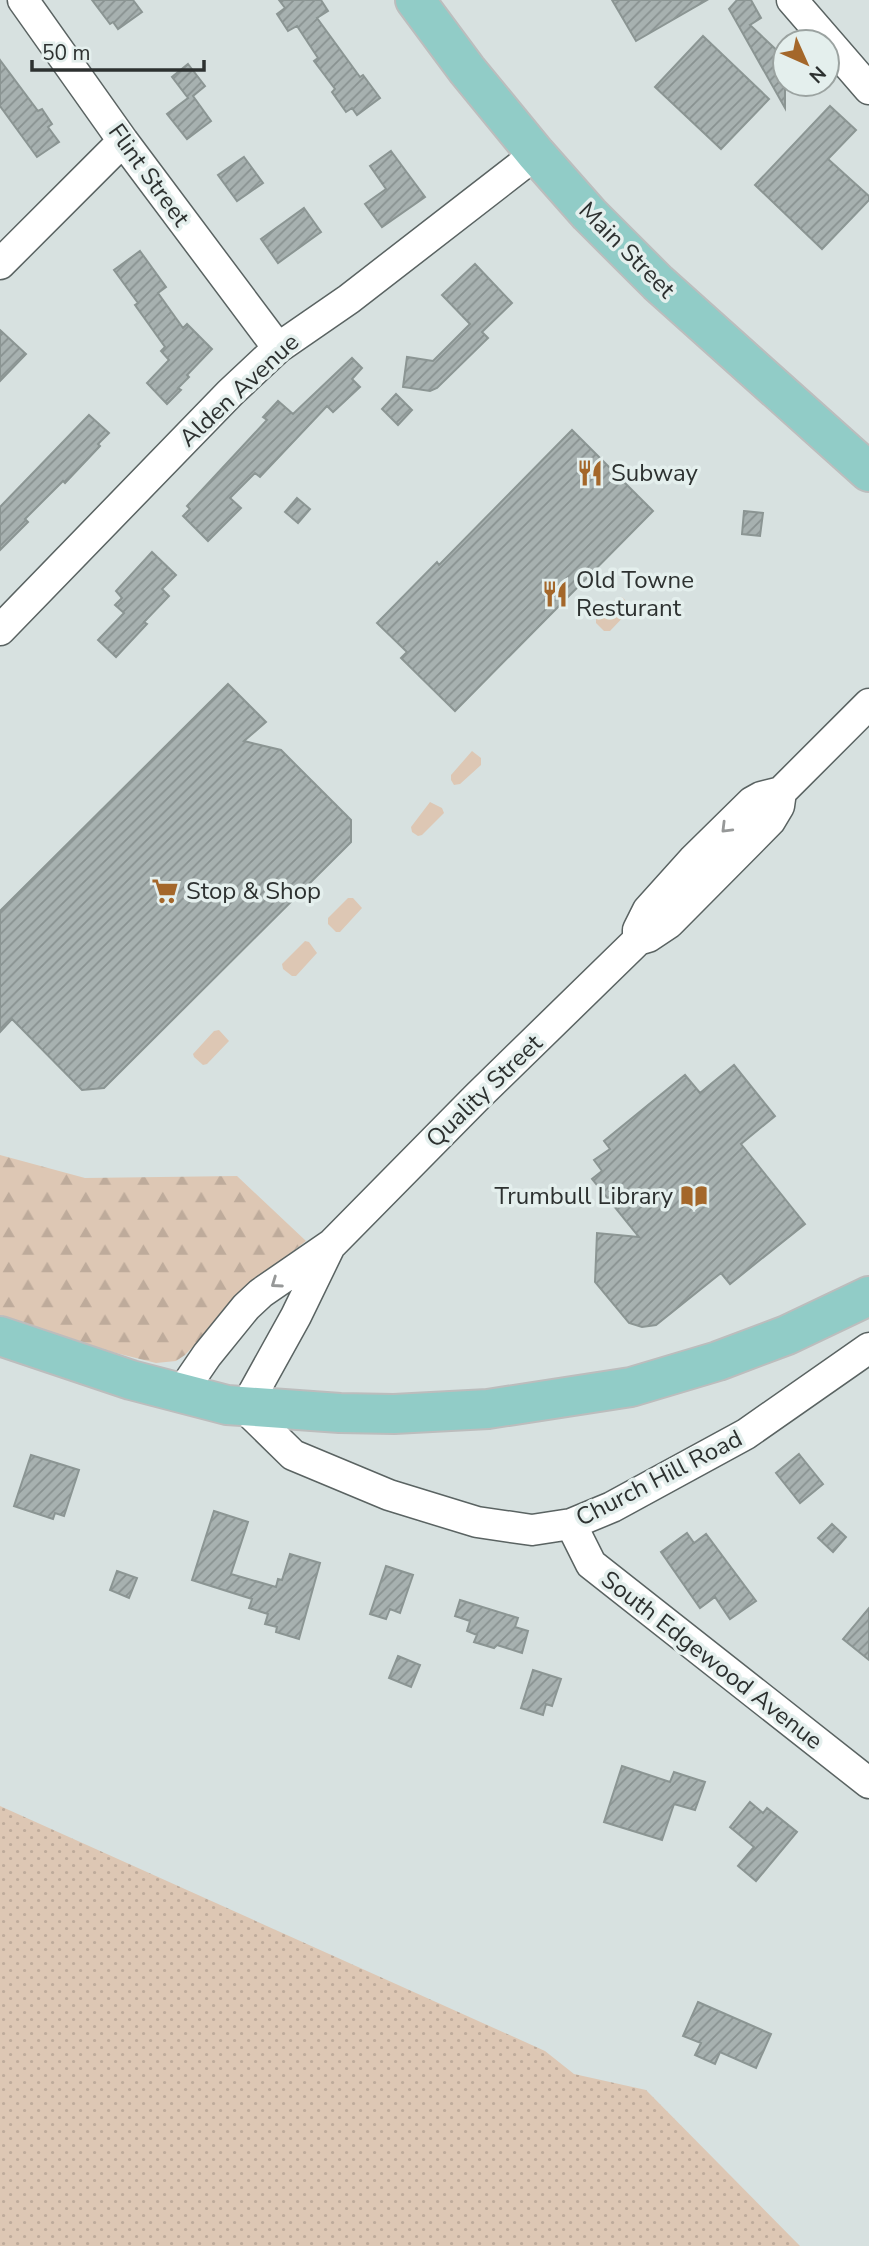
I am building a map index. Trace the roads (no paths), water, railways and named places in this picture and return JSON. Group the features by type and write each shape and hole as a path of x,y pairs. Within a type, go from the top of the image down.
{"main road":[{"name":"Main Street","path":"415,0 536,154 589,214 640,265 869,472"},
{"path":"0,1336 131,1380 245,1408 340,1413 451,1411 488,1409 631,1387 718,1361 787,1335 869,1296"}],"street":[{"name":"Flint Street","path":"23,0 123,141 278,348"},
{"path":"792,0 869,89"},
{"path":"0,264 123,141"},
{"name":"Alden Avenue","path":"0,630 230,393 278,348 349,299 536,154"},
{"name":"Quality Street","path":"181,1393 206,1355 246,1307 261,1293 332,1244 638,940 659,931 702,869 769,821 779,806 781,792 869,704"},
{"name":"Quality Street","path":"245,1408 332,1244"},
{"name":"Church Hill Road","path":"245,1408 293,1455 389,1495 477,1522 532,1530 571,1524 612,1507 746,1434 869,1348"},
{"name":"South Edgewood Avenue","path":"571,1524 591,1564 869,1783"}],"place":[{"name":"Subway","path":"590,473"},
{"name":"Old Towne Resturant","path":"555,594"},
{"name":"Stop & Shop","path":"165,891"},
{"name":"Trumbull Library","path":"694,1196"}]}
